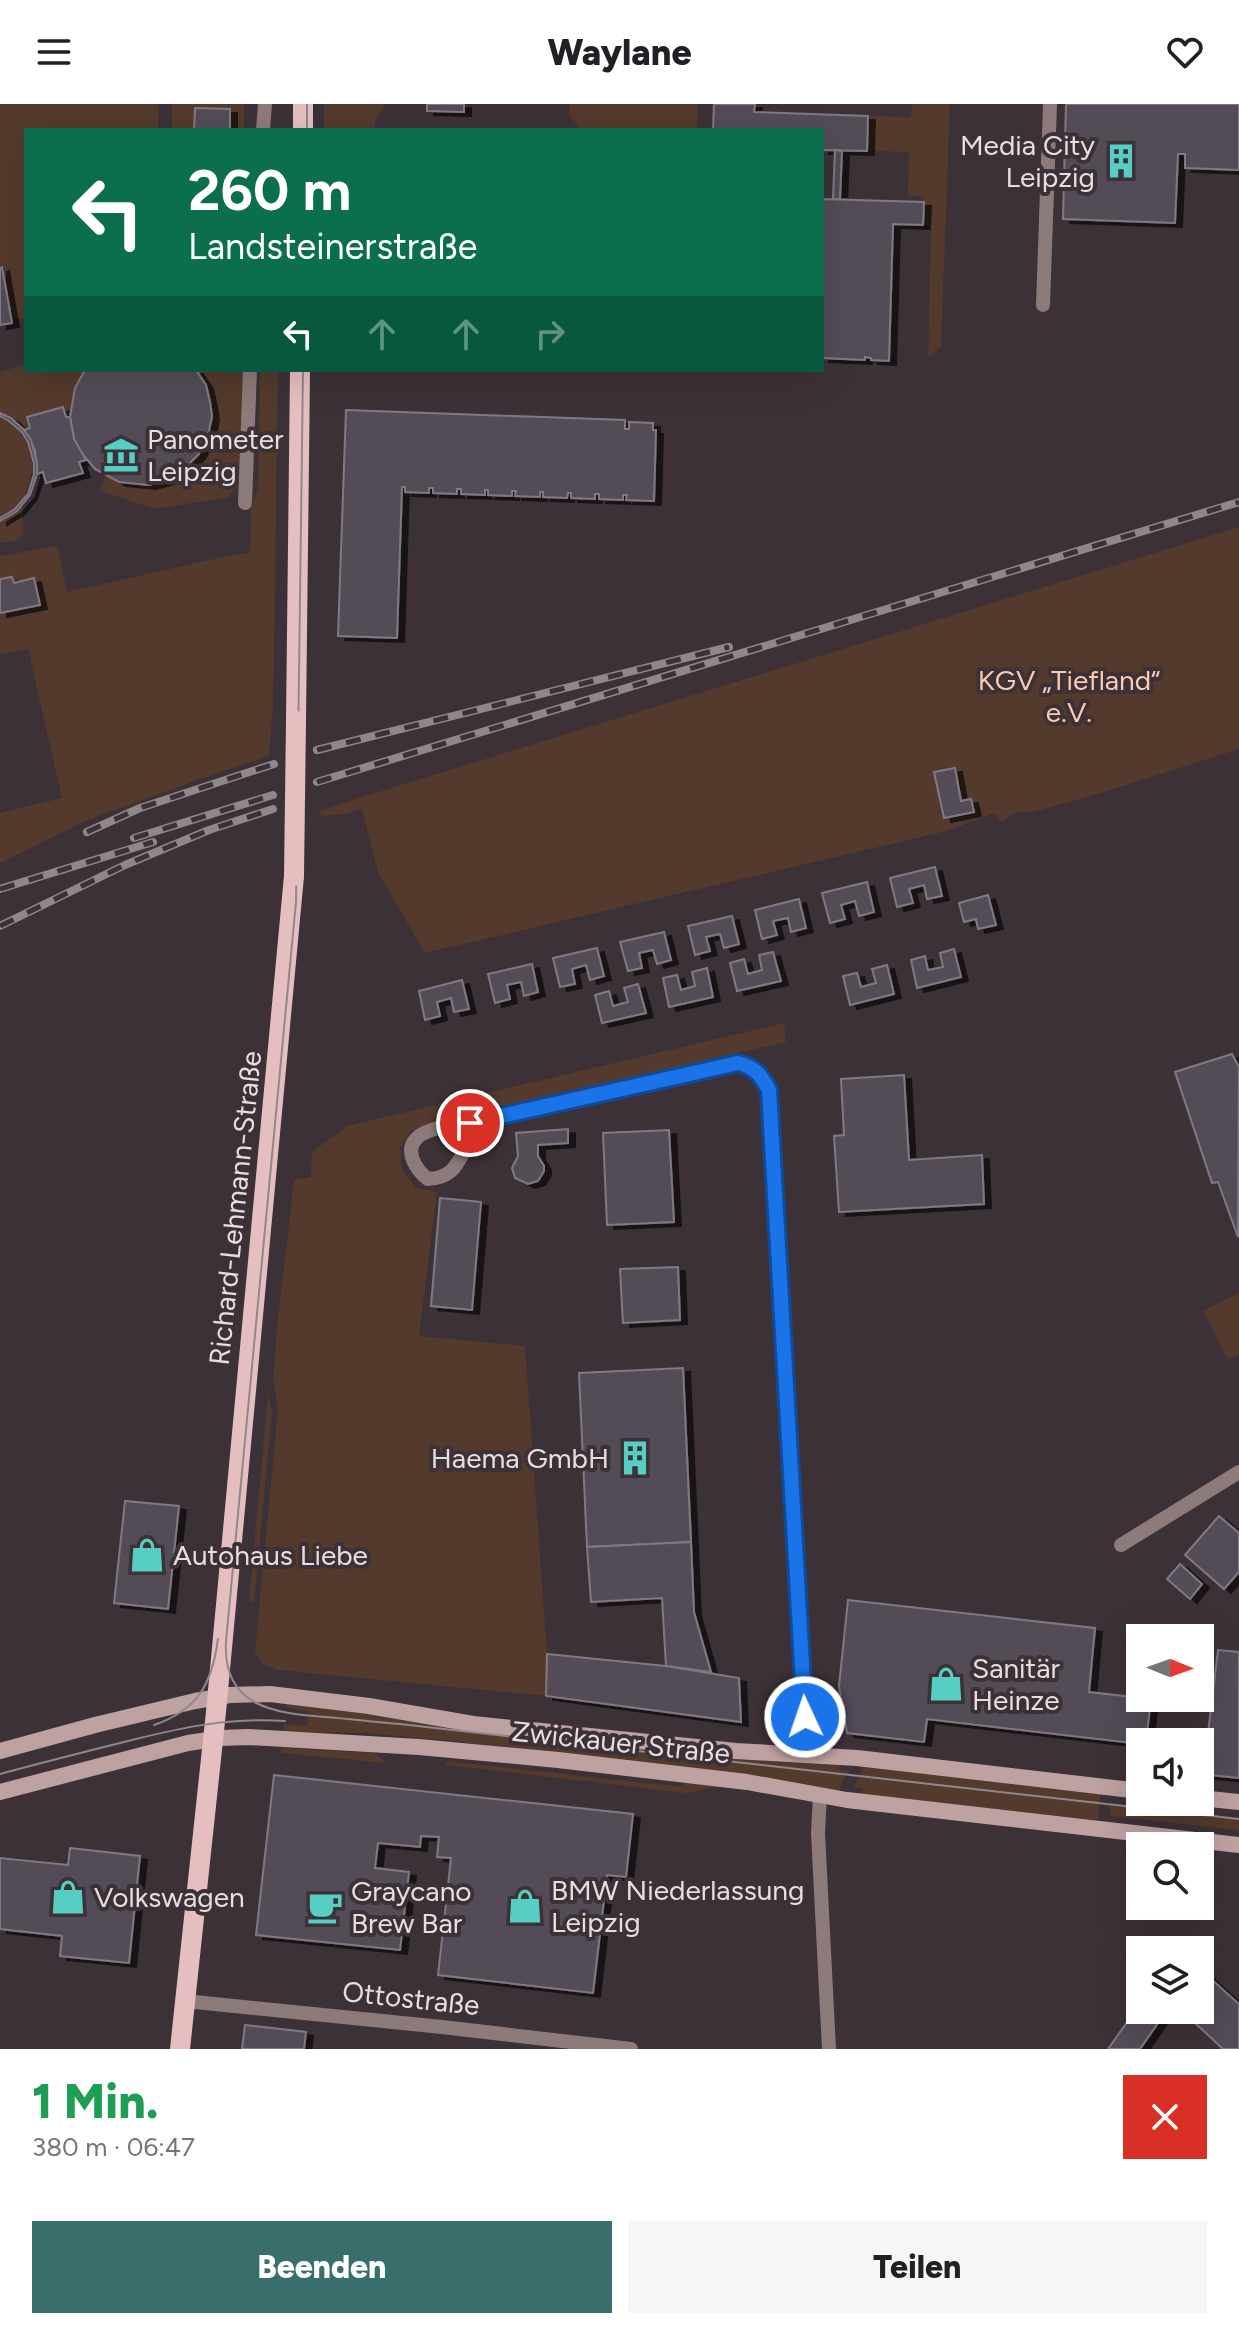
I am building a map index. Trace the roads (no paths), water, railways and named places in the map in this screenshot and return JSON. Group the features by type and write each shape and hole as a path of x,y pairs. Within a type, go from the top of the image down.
{"main road":[{"path":"303,104 303,128"},
{"name":"Richard-Lehmann-Straße","path":"180,2049 213,1739 294,876 300,372"},
{"name":"Zwickauer Straße","path":"0,1751 110,1721 217,1697 281,1694 473,1724 736,1751 857,1758 1126,1789"},
{"name":"Zwickauer Straße","path":"0,1792 170,1747 213,1739 248,1737 429,1748 747,1782 847,1800 1239,1845"},
{"path":"1214,1799 1239,1802"}],"street":[{"path":"263,128 265,104"},
{"path":"1043,305 1050,104"},
{"path":"245,503 250,372"},
{"path":"499,1117 478,1131 446,1177 428,1179 417,1170 413,1161 413,1144 417,1137 441,1128 738,1063 752,1066 769,1090 807,1756"},
{"path":"1121,1545 1239,1472"},
{"path":"820,1795 818,1833 829,2049"},
{"name":"Ottostraße","path":"185,2001 631,2049"}],"tram line":[{"path":"307,104 307,128"},
{"path":"303,372 296,902 226,1641 227,1663 233,1680 242,1693 255,1702 287,1713 1239,1819"},
{"path":"154,1725 182,1712 200,1693 212,1669 218,1639"},
{"path":"0,1774 189,1727 246,1720 285,1721"}],"railway":[{"path":"317,782 1239,502"},
{"path":"317,750 729,647"},
{"path":"87,832 140,808 274,764"},
{"path":"134,838 273,795"},
{"path":"0,926 125,865 209,830 273,809"},
{"path":"0,889 153,842"}],"place":[{"name":"Media City Leipzig","path":"1121,161"},
{"name":"Panometer Leipzig","path":"121,455"},
{"name":"Haema GmbH","path":"635,1458"},
{"name":"Autohaus Liebe","path":"147,1555"},
{"name":"Sanitär Heinze","path":"946,1684"},
{"name":"Volkswagen","path":"68,1897"},
{"name":"BMW Niederlassung Leipzig","path":"525,1906"},
{"name":"Graycano Brew Bar","path":"325,1907"}],"park label":[{"name":"KGV „Tiefland“ e.V.","path":"1069,696"}]}
